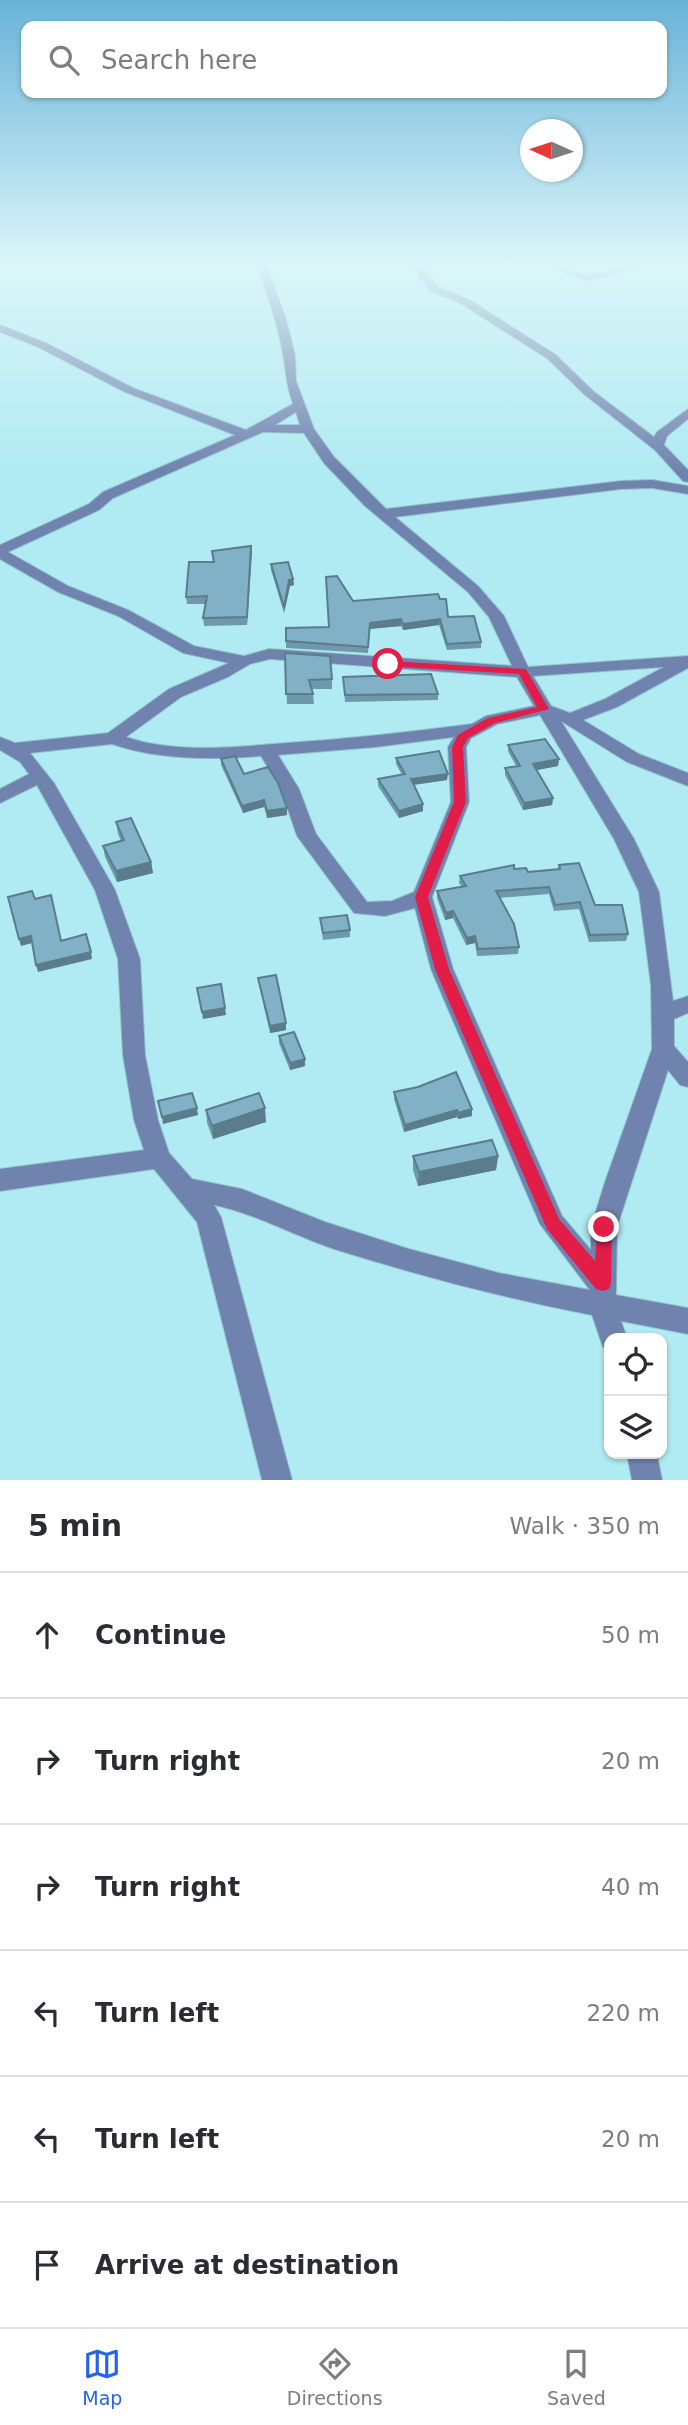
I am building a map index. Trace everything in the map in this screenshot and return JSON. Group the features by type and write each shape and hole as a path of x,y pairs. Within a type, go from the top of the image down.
{"street":[{"path":"10,332 42,345 129,390 245,434"},
{"path":"284,332 289,355 290,381 308,429 329,460 383,514 472,589 496,616 522,671 624,839 649,892 663,985 663,1049 604,1227 603,1295 612,1333"},
{"path":"513,332 552,357 589,393 658,446 688,478"},
{"path":"0,551 94,507 108,495 261,428 298,406"},
{"path":"658,446 663,432 688,413"},
{"path":"261,428 308,429"},
{"path":"383,514 621,485 652,484 688,490"},
{"path":"0,551 63,589 123,613 189,650 244,661"},
{"path":"113,738 175,693 222,674 244,661 269,654 522,671 688,662"},
{"path":"570,719 611,703 688,662"},
{"path":"603,1295 552,1224 442,969 422,897 460,802 457,747 464,735 492,720 544,709 570,719 633,758 688,780"},
{"path":"6,746 113,738 133,745 188,752 267,751 376,743 472,729"},
{"path":"6,746 26,758 39,775 74,831 105,890 130,959 134,1055 146,1119 159,1158 208,1217 277,1480"},
{"path":"267,751 290,789 307,836 361,908 392,909 422,897"},
{"path":"0,797 39,775"},
{"path":"663,1014 688,1004"},
{"path":"663,1049 688,1078"},
{"path":"0,1180 159,1158"},
{"path":"187,1189 242,1200 323,1233 409,1261 499,1285 603,1295 688,1321"},
{"path":"643,1459 647,1480"}],"building":[{"path":"251,546 247,617 203,618 207,596 186,597 189,562 214,562 212,551"},
{"path":"288,562 293,579 289,580 284,607 271,564"},
{"path":"337,576 353,601 438,594 440,599 446,599 448,617 474,616 481,642 447,644 440,619 403,624 401,619 370,623 368,647 286,641 286,628 329,627 326,577"},
{"path":"285,653 330,656 332,679 309,680 313,694 286,694"},
{"path":"431,674 438,694 345,695 343,677"},
{"path":"545,739 559,759 533,764 553,798 524,803 505,768 520,766 508,745"},
{"path":"439,751 448,774 411,779 423,804 399,811 378,779 405,774 396,758"},
{"path":"235,756 244,774 268,767 278,783 287,808 267,811 264,800 242,806 221,759"},
{"path":"131,818 151,862 116,871 103,846 124,840 116,822"},
{"path":"579,863 595,905 622,905 628,934 590,935 580,902 555,905 549,887 496,891 514,924 519,947 478,949 475,936 467,938 453,911 446,913 437,891 466,886 460,876 514,865 514,869 526,868 528,872 560,869 559,865"},
{"path":"32,891 35,899 51,895 61,941 86,934 91,952 36,965 31,936 19,939 8,897"},
{"path":"347,915 350,930 323,933 320,918"},
{"path":"276,975 286,1023 270,1026 258,978"},
{"path":"221,984 225,1008 202,1012 197,988"},
{"path":"294,1032 305,1059 290,1063 279,1036"},
{"path":"456,1072 472,1109 458,1113 457,1110 405,1125 394,1092 418,1087"},
{"path":"192,1093 197,1108 162,1117 158,1101"},
{"path":"259,1093 265,1108 212,1126 206,1110"},
{"path":"492,1140 498,1156 419,1172 413,1156"}],"route":[{"path":"388,664 522,671 544,709 492,720 464,735 457,747 460,802 422,897 442,969 552,1224 603,1283 604,1227"}]}
